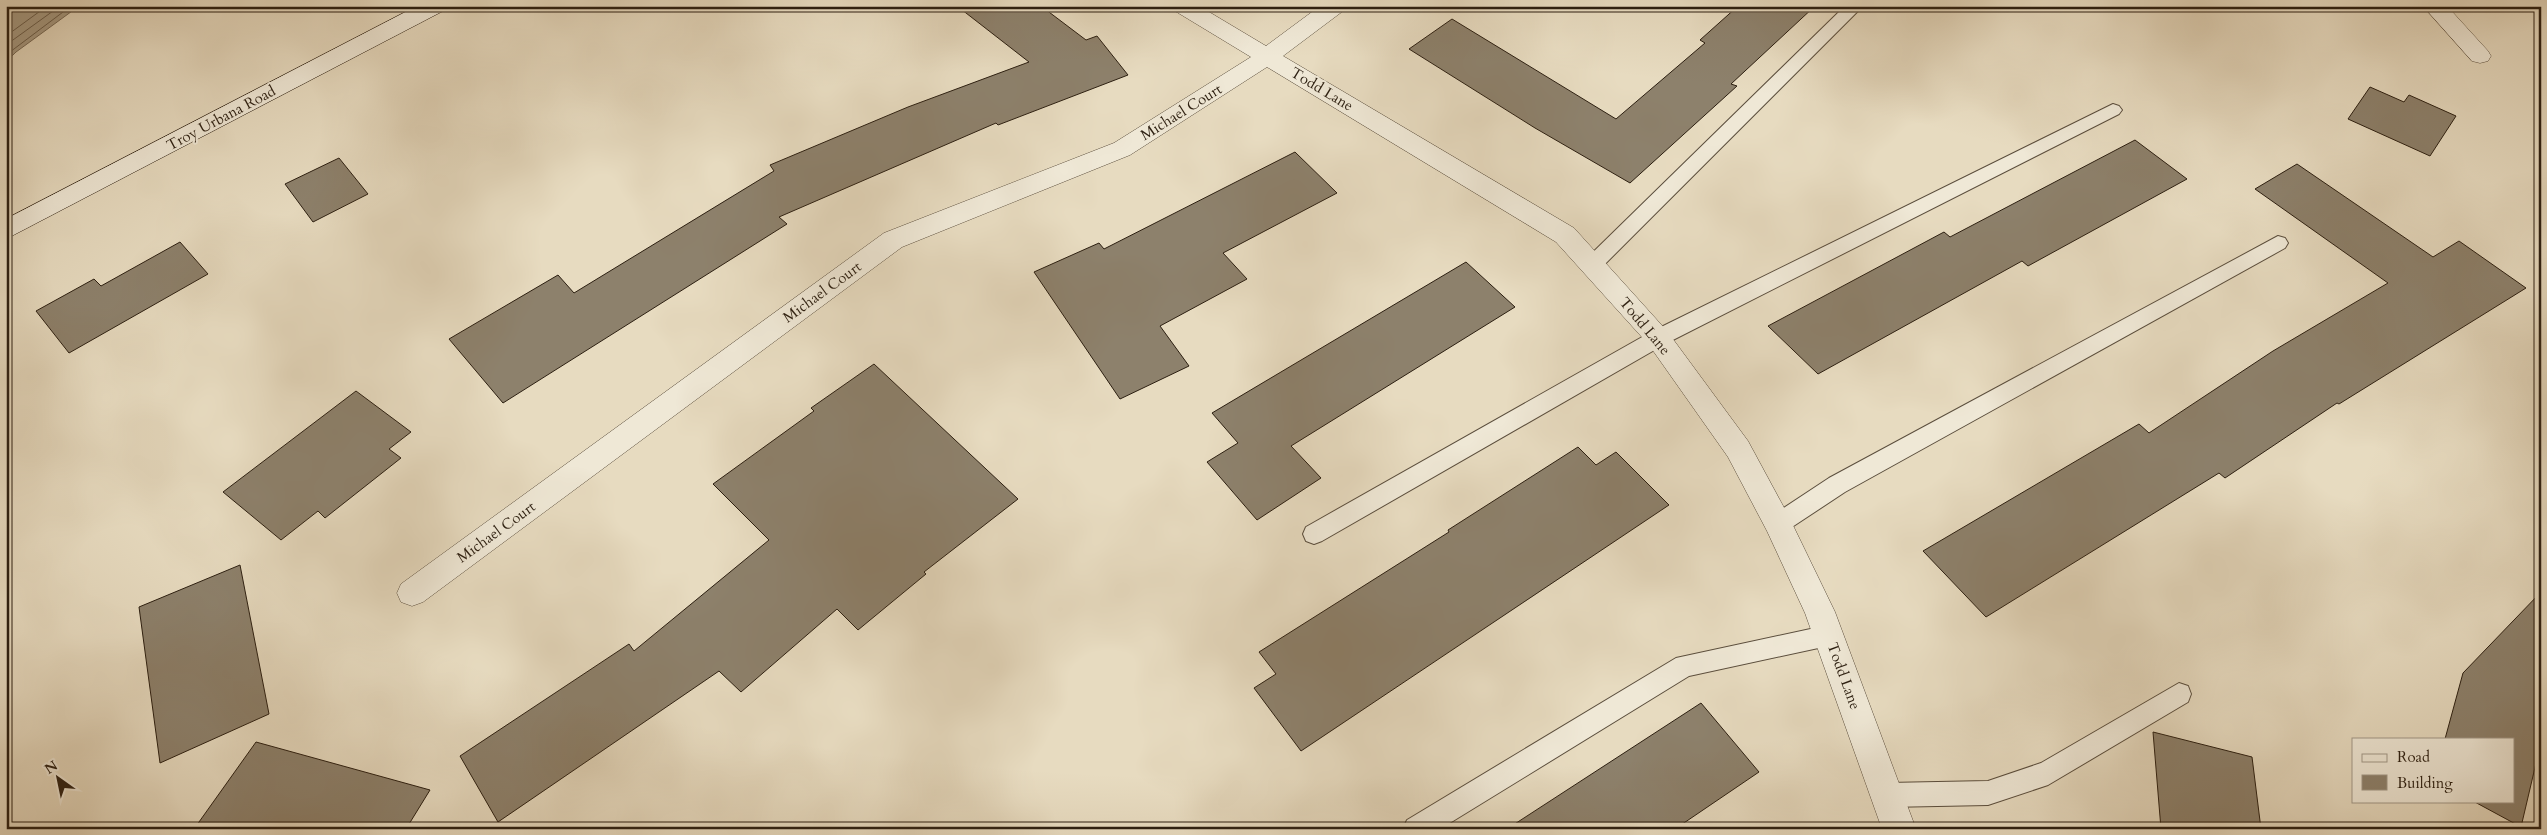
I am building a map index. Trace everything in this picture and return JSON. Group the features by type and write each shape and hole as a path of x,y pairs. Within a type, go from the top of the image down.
{"street":[{"name":"Troy Urbana Road","path":"6,230 435,6"},
{"name":"Todd Lane","path":"1183,6 1565,235 1658,338 1738,449 1778,524 1829,636 1899,829"},
{"name":"Michael Court","path":"412,593 893,240 1122,149 1268,56 1335,6"},
{"path":"2434,6 2480,56"}],"lane":[{"path":"1592,265 1855,6"},
{"path":"1314,534 1658,338 2113,110"},
{"path":"1778,524 1837,485 2278,243"},
{"path":"1416,829 1684,666 1829,636"},
{"path":"1887,794 1988,794 2048,773 2179,694"}],"water":[{"path":"6,6 79,6 16,52 6,62"}],"building":[{"path":"957,6 1041,6 1086,40 1097,36 1128,75 998,125 996,123 779,217 787,224 503,403 449,339 558,275 574,293 774,171 770,165 908,107 1029,62"},
{"path":"1738,6 1815,6 1731,84 1737,86 1630,183 1535,128 1409,49 1452,19 1616,119 1705,43 1700,40"},
{"path":"2370,87 2404,102 2409,95 2456,116 2430,156 2348,119"},
{"path":"2135,140 2187,179 2028,266 2022,261 1818,374 1768,326 1944,232 1950,237"},
{"path":"1295,152 1337,193 1223,253 1247,279 1160,326 1189,366 1120,399 1034,272 1099,243 1104,249"},
{"path":"339,158 368,194 313,222 285,184"},
{"path":"2297,164 2433,257 2459,241 2526,288 2339,404 2337,403 2225,478 2219,473 1986,617 1923,551 2139,424 2149,433 2273,351 2388,283 2255,189"},
{"path":"180,242 208,274 69,353 36,311 94,279 101,286"},
{"path":"1466,262 1515,307 1291,446 1321,478 1257,520 1207,462 1238,443 1212,413"},
{"path":"874,364 1018,499 924,572 926,574 858,630 837,609 741,692 719,671 498,822 460,756 629,644 634,651 769,540 713,484 814,411 811,408"},
{"path":"356,391 411,432 389,449 401,458 325,518 318,511 281,540 223,492"},
{"path":"1578,447 1596,465 1616,452 1669,505 1301,751 1254,688 1276,674 1259,652 1449,532 1448,530"},
{"path":"240,565 269,714 160,763 139,607"},
{"path":"2541,592 2541,742 2521,827 2475,802 2514,802 2514,738 2445,738 2463,673"},
{"path":"1701,703 1759,772 1675,829 1507,829"},
{"path":"2153,732 2252,757 2261,829 2161,829"},
{"path":"256,742 430,790 406,829 194,829"}]}
